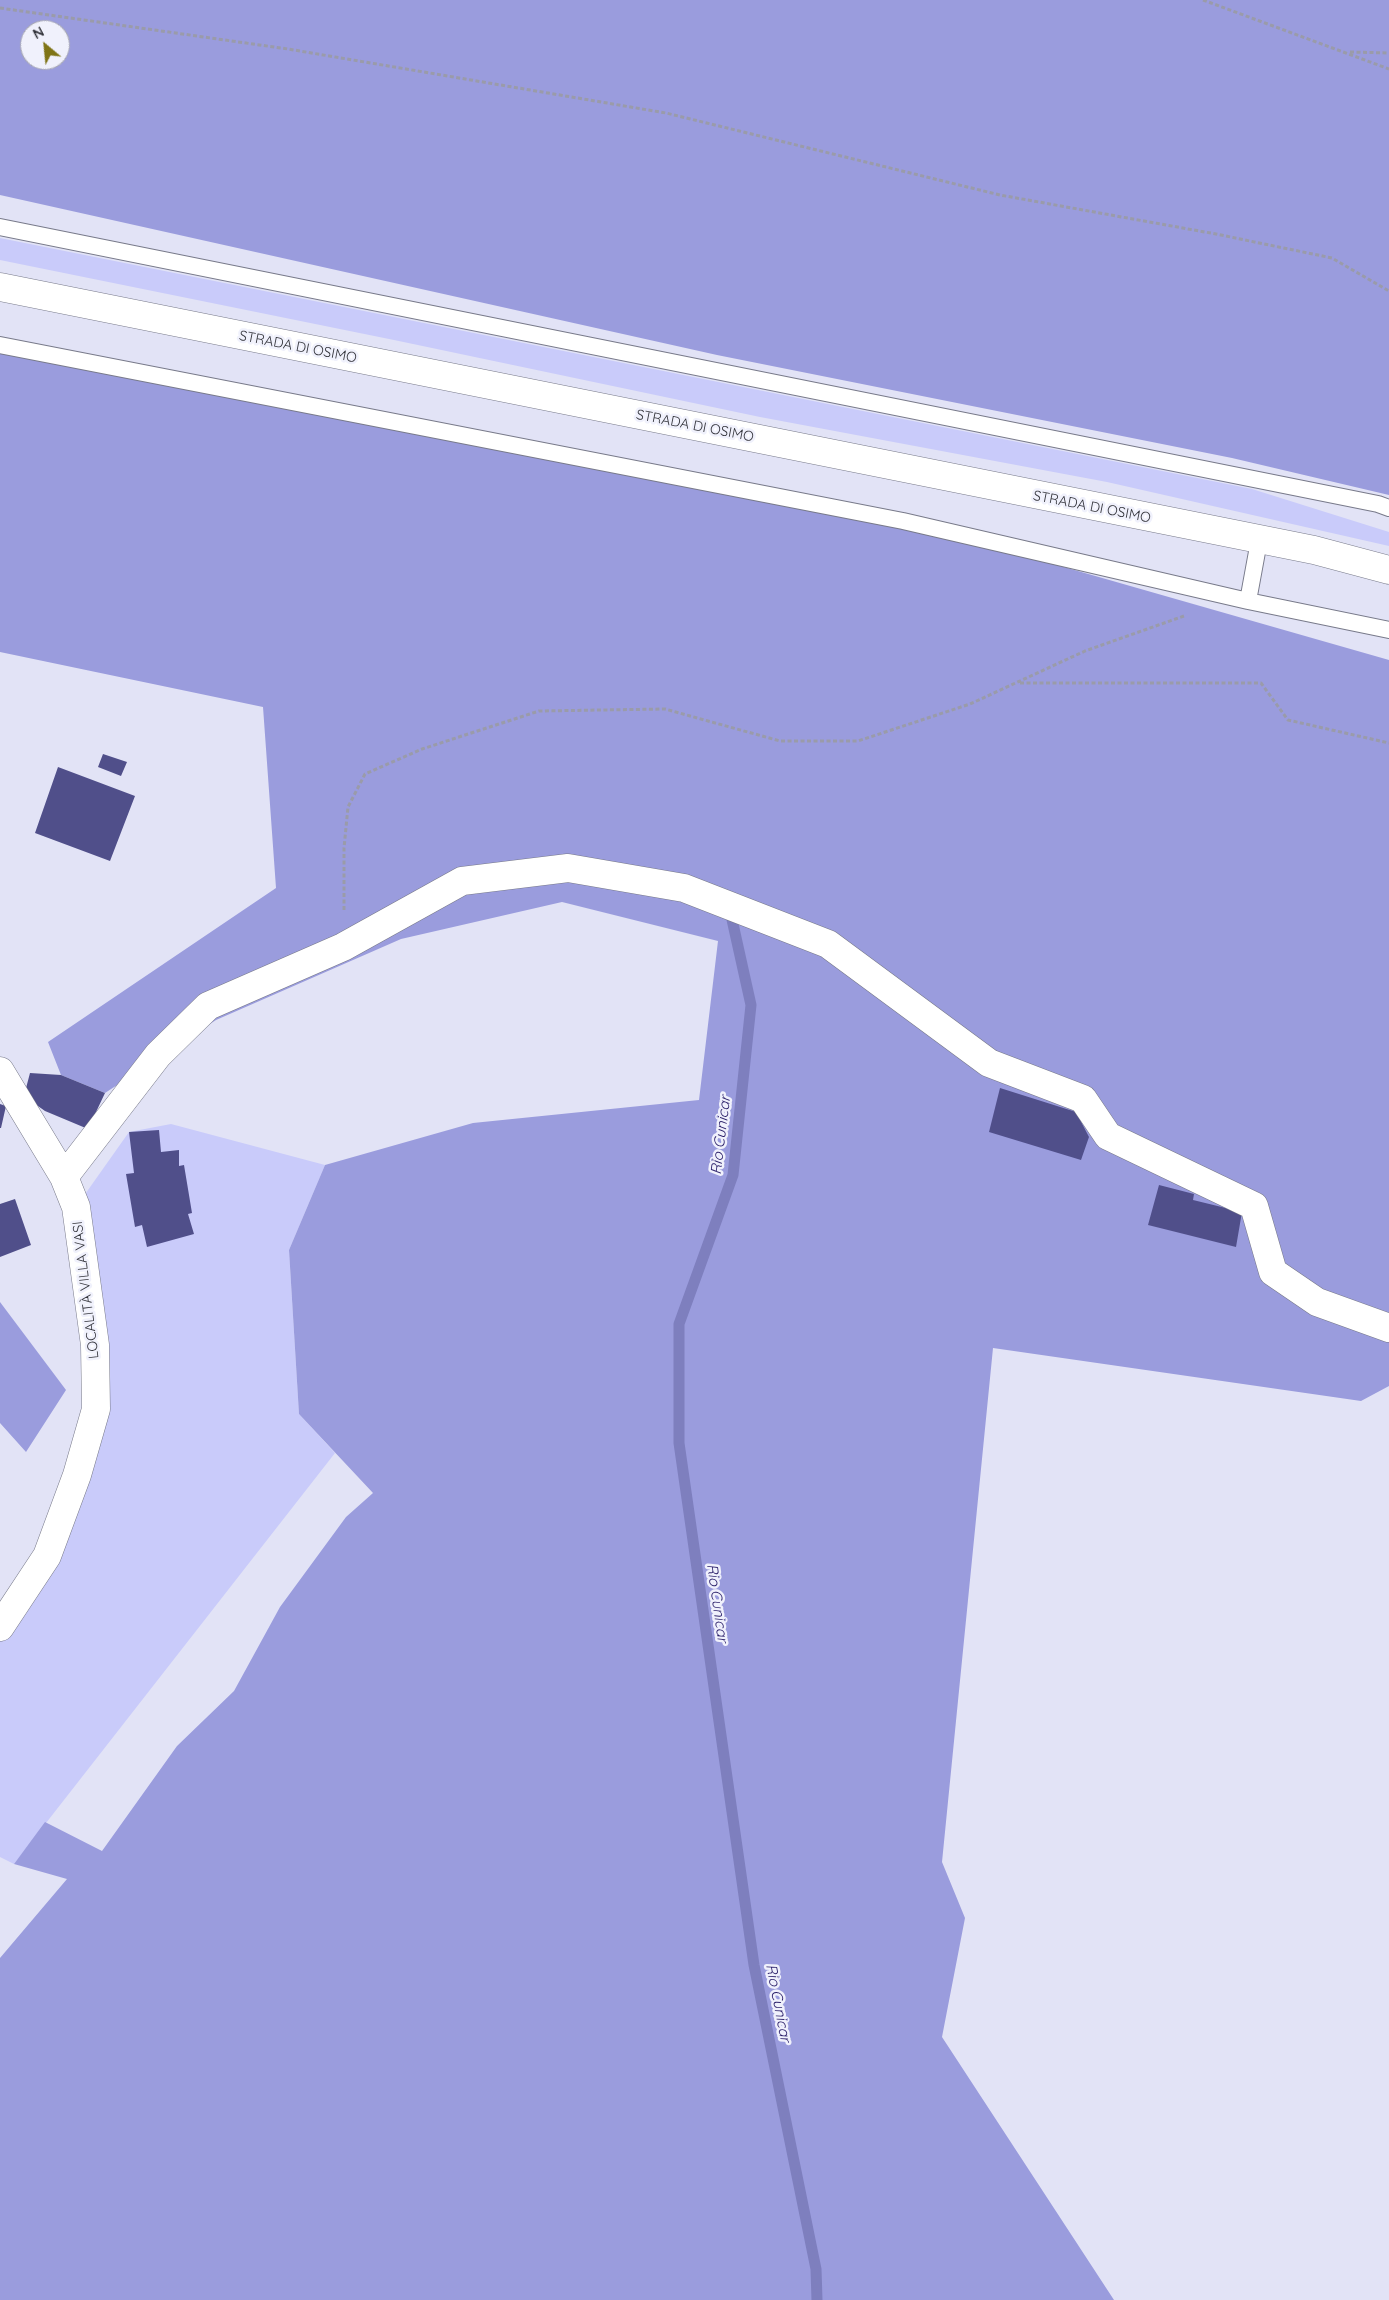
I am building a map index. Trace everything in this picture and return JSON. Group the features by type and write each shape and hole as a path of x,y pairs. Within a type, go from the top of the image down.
{"street":[{"name":"STRADA DI OSIMO","path":"0,287 1259,541 1314,550 1389,570"},
{"path":"64,1177 158,1055 208,1006 343,947 462,881 568,868 684,888 828,944 988,1063 1083,1099 1108,1136 1254,1206 1273,1272 1317,1302 1389,1328"},
{"name":"LOCALITÀ VILLA VASI","path":"0,1071 64,1177 76,1207 95,1345 96,1409 77,1475 47,1556 0,1627"}],"lane":[{"path":"0,227 1368,502 1389,508"},
{"path":"0,345 903,521 1248,601 1389,630"},
{"path":"1248,601 1259,541"}],"path":[{"path":"1203,0 1389,69"},
{"path":"0,8 288,49 666,113 1000,195 1216,234 1332,258 1389,291"},
{"path":"1347,52 1389,53"},
{"path":"343,947 344,848 348,807 364,774 422,749 539,711 665,710 780,741 858,741 970,704 1085,651 1169,620 1186,616"},
{"path":"1017,683 1261,683 1288,720 1389,743"}],"shaded area":[{"path":"0,0 1389,0 1389,495 1232,458 717,355 0,195"},
{"path":"0,238 1252,489 1389,532 1389,546 1107,482 760,417 0,260"},
{"path":"0,345 903,521 1389,660 1389,1386 1361,1401 993,1348 942,1862 965,1918 942,2037 1114,2300 0,2300 0,1958 67,1879 14,1864 45,1822 102,1851 177,1746 234,1691 280,1607 346,1517 373,1493 299,1414 289,1250 325,1165 473,1123 699,1100 718,941 562,902 401,939 216,1020 105,1093 61,1075 48,1042 276,888 263,707 0,652"},
{"path":"171,1124 325,1165 289,1250 299,1414 335,1453 14,1864 0,1857 0,1627 47,1556 96,1409 76,1207 129,1132"},
{"path":"0,1302 66,1390 26,1452 0,1423"}],"building":[{"path":"103,754 127,762 121,776 98,767"},
{"path":"58,767 135,796 110,861 35,833"},
{"path":"30,1073 61,1075 105,1093 88,1129 45,1111 28,1099 25,1092"},
{"path":"1000,1088 1076,1112 1089,1137 1081,1160 989,1132"},
{"path":"0,1104 6,1106 1,1128 0,1128"},
{"path":"159,1130 161,1152 179,1150 179,1166 184,1165 192,1213 188,1214 194,1234 147,1247 142,1225 135,1227 126,1174 134,1173 129,1132"},
{"path":"1159,1185 1194,1194 1193,1200 1242,1212 1236,1247 1148,1225"},
{"path":"15,1199 31,1245 0,1257 0,1204"}],"waterway":[{"name":"Rio Cunicar","path":"731,915 751,1005 733,1175 679,1324 679,1443 754,1965 816,2269 817,2300"}]}
